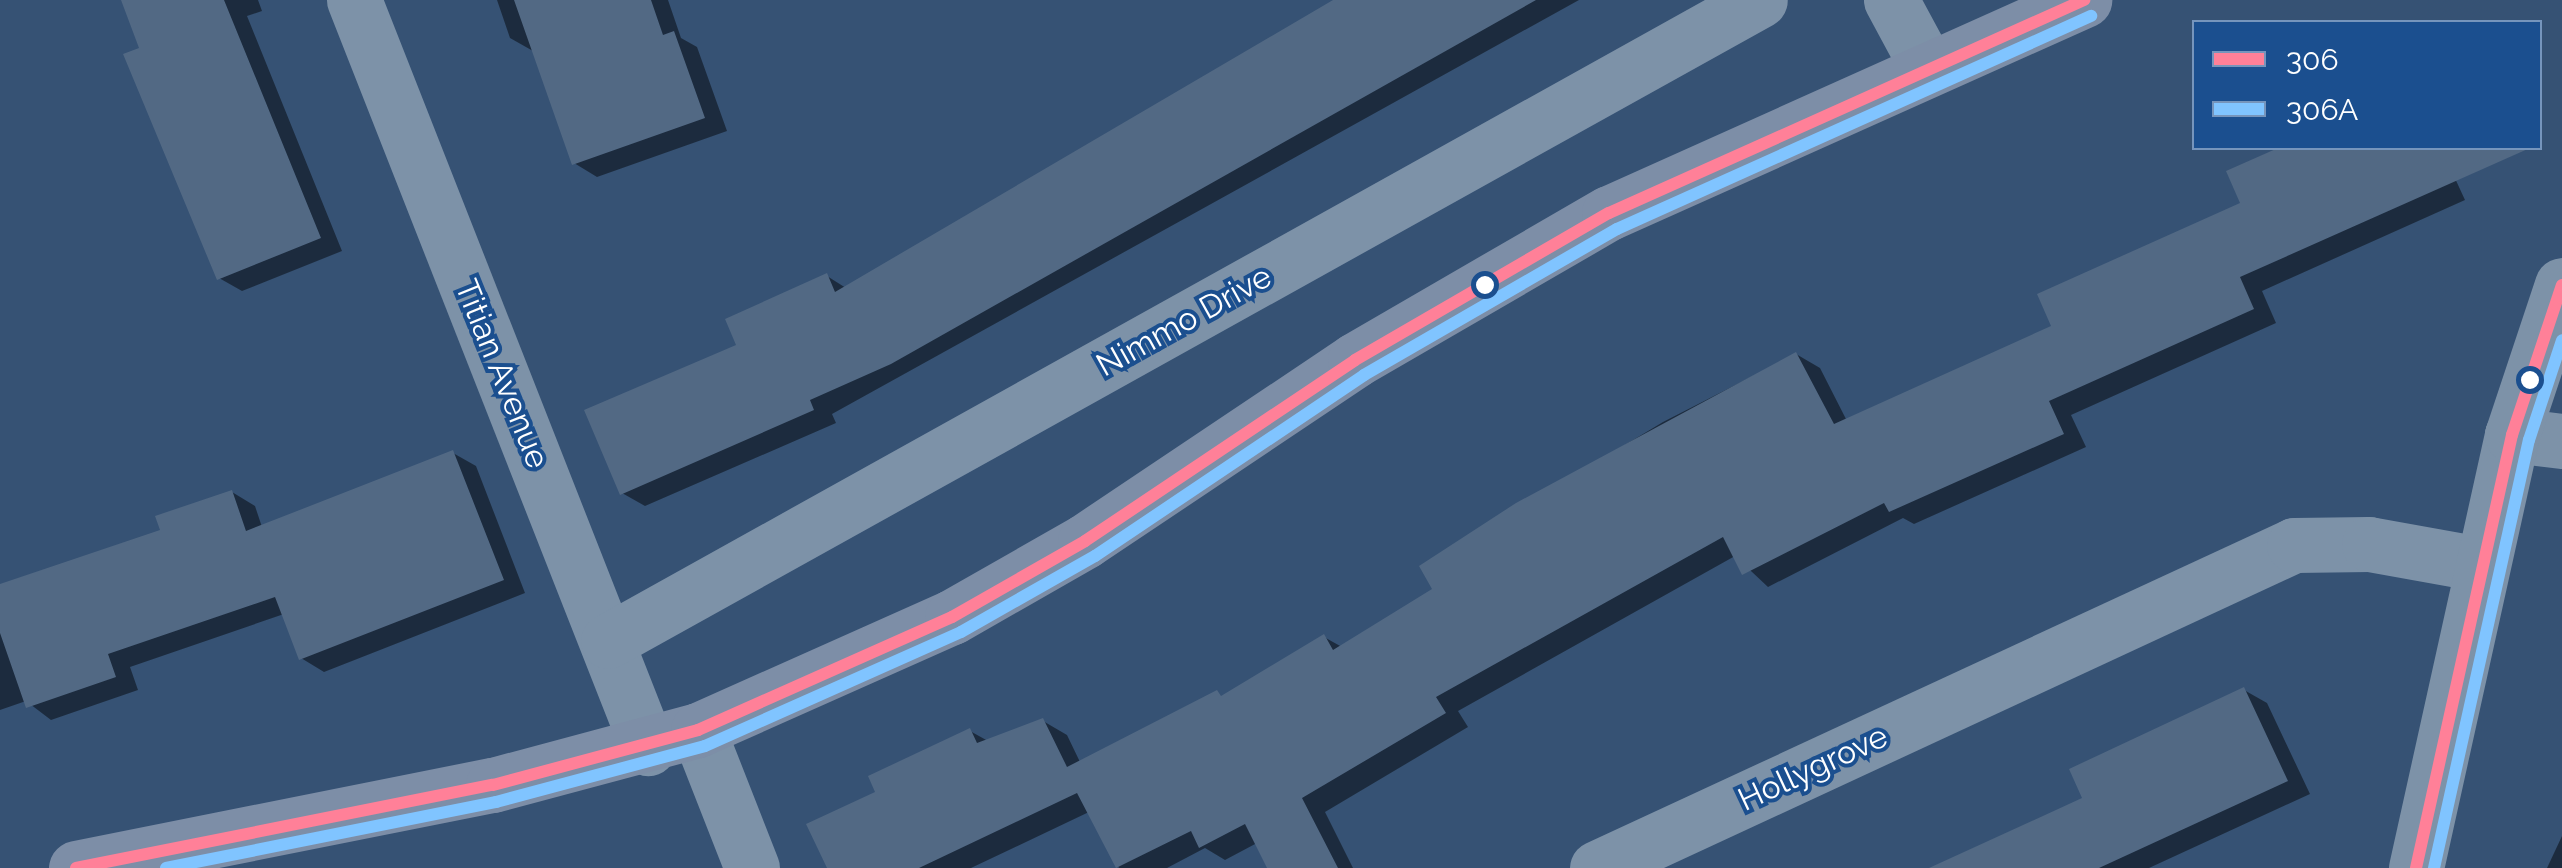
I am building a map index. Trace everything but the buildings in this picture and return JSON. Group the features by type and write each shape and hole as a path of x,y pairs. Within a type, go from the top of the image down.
{"main road":[{"path":"76,868 673,739 952,617 1086,541 1354,360 1610,213 1926,65 2084,0"}],"street":[{"name":"Titian Avenue","path":"354,0 608,642 752,868"},
{"name":"Nimmo Drive","path":"608,642 1760,0"},
{"path":"1890,0 1926,65"},
{"path":"2416,868 2480,564 2537,438 2562,285"},
{"name":"Hollygrove","path":"1597,868 2294,544 2370,544 2480,564"}],"transit line":[{"name":"306","path":"76,868 493,785 698,730 952,617 1085,541 1355,360 1609,213 2084,0"},
{"name":"306A","path":"166,868 496,802 705,746 961,632 1095,556 1364,375 1617,229 2091,16"},
{"name":"306","path":"2416,868 2512,435 2562,285"},
{"name":"306A","path":"2434,868 2529,440 2562,340"}]}
